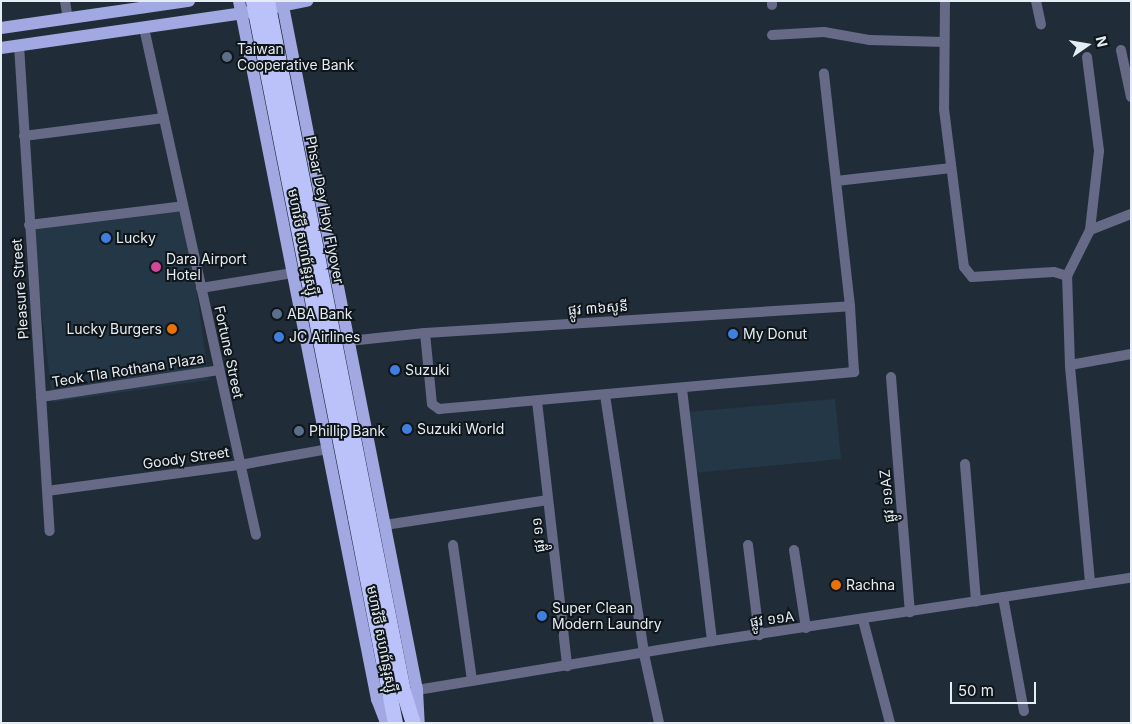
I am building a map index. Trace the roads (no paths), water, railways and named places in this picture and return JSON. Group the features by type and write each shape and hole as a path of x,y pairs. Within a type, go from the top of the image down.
{"highway":[{"path":"253,1 361,515"},
{"name":"Phsar Dey Hoy Flyover","path":"268,1 361,515"},
{"name":"មហាវិថី សហព័ន្ធរុស្ស៊ី","path":"361,515 395,723"},
{"name":"មហាវិថី សហព័ន្ធរុស្ស៊ី","path":"361,515 403,690 413,723"}],"main road":[{"path":"1,28 189,1"},
{"path":"1,48 144,28 241,7 307,1"},
{"name":"មហាវិថី សហព័ន្ធរុស្ស៊ី","path":"282,4 417,690 420,723"},
{"name":"មហាវិថី សហព័ន្ធរុស្ស៊ី","path":"241,7 377,699 386,723"},
{"path":"290,255 296,244 308,237 322,240 330,248"}],"street":[{"path":"65,1 68,19"},
{"path":"944,1 944,109 966,272 972,277 1054,272 1067,276"},
{"path":"1036,1 1041,24"},
{"name":"Fortune Street","path":"144,28 256,535"},
{"path":"772,35 824,32 870,40 944,42"},
{"name":"Pleasure Street","path":"18,45 50,531"},
{"path":"1121,50 1131,97"},
{"path":"1087,57 1099,151 1090,230 1067,276 1070,365 1090,582"},
{"path":"425,333 435,408 851,374 856,368 824,73"},
{"path":"24,136 164,118"},
{"path":"836,181 952,168"},
{"path":"29,225 183,206"},
{"path":"1090,230 1131,214"},
{"path":"201,288 293,273"},
{"name":"ផ្លូវ ៣៦សូនី","path":"349,341 425,333 850,306"},
{"path":"1070,365 1131,354"},
{"name":"Teok Tla Rothana Plaza","path":"41,397 219,370"},
{"name":"ផ្លូវ ១១AZ","path":"891,377 910,612"},
{"path":"682,389 712,641"},
{"path":"605,395 644,654 659,723"},
{"name":"ផ្លូវ ១១","path":"537,401 567,666"},
{"name":"Goody Street","path":"47,492 240,465 328,448"},
{"path":"965,464 976,602"},
{"path":"385,525 548,500"},
{"path":"453,545 472,681"},
{"path":"748,545 759,635"},
{"path":"794,550 806,628"},
{"name":"ផ្លូវ ១១A","path":"417,690 644,654 712,641 863,620 1090,582 1131,578"},
{"path":"1003,597 1024,711"},
{"path":"863,620 890,723"}],"place":[{"name":"Taiwan Cooperative Bank","path":"227,57"},
{"name":"Lucky","path":"106,238"},
{"name":"Dara Airport Hotel","path":"156,267"},
{"name":"ABA Bank","path":"277,314"},
{"name":"Lucky Burgers","path":"172,329"},
{"name":"My Donut","path":"733,334"},
{"name":"JC Airlines","path":"279,337"},
{"name":"Suzuki","path":"395,370"},
{"name":"Suzuki World","path":"407,429"},
{"name":"Phillip Bank","path":"299,431"},
{"name":"Rachna","path":"836,585"},
{"name":"Super Clean Modern Laundry","path":"542,616"}]}
